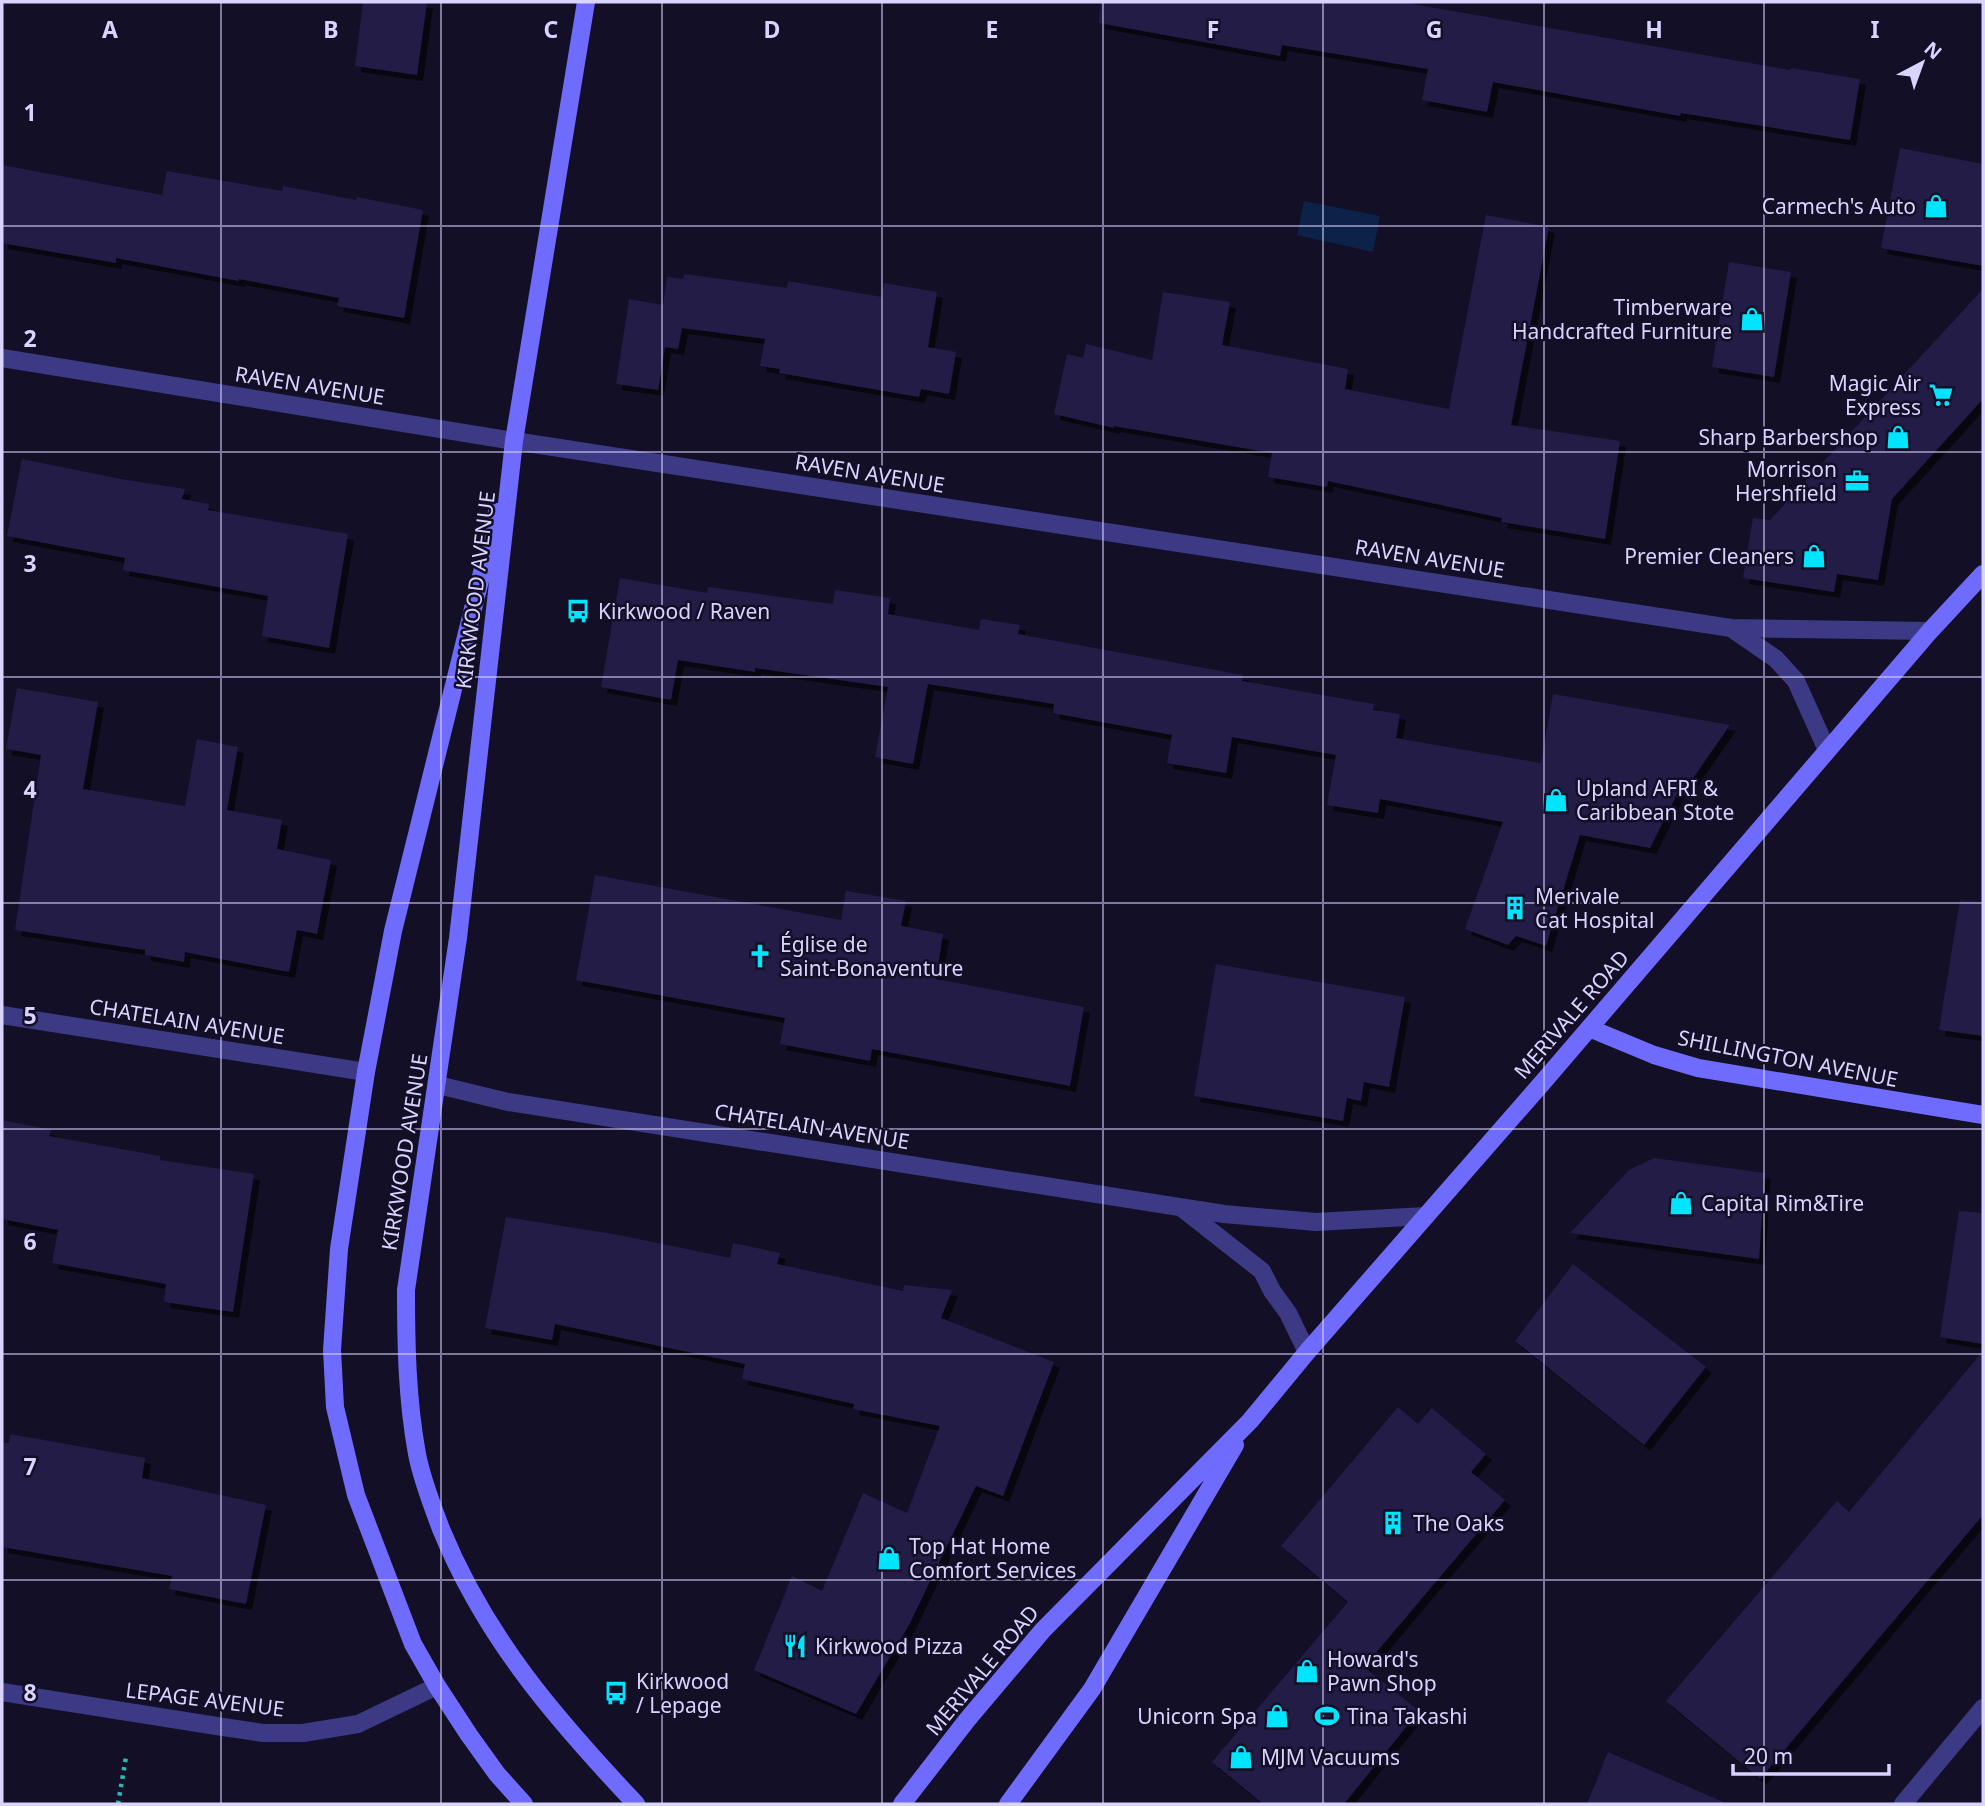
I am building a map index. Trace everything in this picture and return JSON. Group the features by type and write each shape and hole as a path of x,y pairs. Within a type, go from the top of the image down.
{"main road":[{"name":"KIRKWOOD AVENUE","path":"586,2 514,441 458,938 406,1290 408,1392 418,1455 431,1503 453,1558 497,1639 578,1742 636,1804"},
{"name":"KIRKWOOD AVENUE","path":"514,441 393,932 366,1072 339,1249 332,1350 335,1407 356,1495 413,1644 437,1686 490,1764 524,1804"},
{"name":"MERIVALE ROAD","path":"902,1804 967,1720 1043,1630 1250,1421 1827,750 1983,574"},
{"name":"SHILLINGTON AVENUE","path":"1589,1028 1654,1055 1698,1068 1983,1115"},
{"name":"MERIVALE ROAD","path":"1008,1804 1091,1689 1250,1421"}],"street":[{"name":"RAVEN AVENUE","path":"2,358 514,441 1731,628 1930,631"},
{"name":"RAVEN AVENUE","path":"1731,628 1776,659 1796,681 1827,750"},
{"name":"CHATELAIN AVENUE","path":"2,1014 366,1072"},
{"name":"CHATELAIN AVENUE","path":"438,1085 508,1102 1223,1214 1316,1222 1426,1216"},
{"name":"CHATELAIN AVENUE","path":"1180,1206 1262,1271 1272,1292 1288,1313 1307,1352"},
{"name":"LEPAGE AVENUE","path":"2,1692 263,1733 303,1733 358,1724 437,1686"},
{"path":"1903,1804 1983,1708"}],"path":[{"path":"118,1804 126,1757"}],"water":[{"path":"1304,201 1380,216 1373,252 1297,235"}],"building":[{"path":"363,2 427,2 417,75 355,66"},
{"path":"1101,2 1401,2 1790,70 1791,68 1860,79 1850,140 1681,113 1680,116 1493,82 1487,112 1422,100 1428,69 1282,45 1280,56 1099,23"},
{"name":"Carmech's Auto","path":"1900,148 1983,164 1983,266 1881,248"},
{"path":"2,165 162,195 167,171 282,191 283,186 356,200 357,197 423,210 404,318 337,306 339,298 239,279 116,258 116,263 2,243"},
{"path":"1486,215 1549,227 1511,425 1620,441 1605,539 1501,522 1502,518 1328,481 1327,487 1268,477 1272,453 1114,428 1054,414 1067,354 1083,358 1086,344 1152,360 1163,292 1230,302 1222,345 1348,369 1345,389 1449,409"},
{"name":"Timberware Handcrafted Furniture","path":"1729,262 1791,272 1774,377 1712,367"},
{"path":"684,274 787,288 788,281 882,297 884,283 937,292 928,347 956,352 949,394 921,389 919,397 779,373 780,369 760,366 765,339 682,328 678,349 665,347 658,390 616,384 629,299 663,305 667,277 683,279"},
{"path":"1983,289 1983,399 1892,499 1878,580 1837,574 1834,592 1743,578 1753,518 1770,520"},
{"path":"22,459 185,489 182,499 209,504 208,510 348,534 329,648 262,636 268,596 123,570 125,558 7,536"},
{"path":"620,578 707,593 708,587 833,604 835,590 890,598 888,614 979,630 981,619 1020,625 1018,634 1243,675 1242,681 1374,704 1373,710 1400,714 1396,738 1541,763 1553,694 1730,725 1684,791 1679,790 1650,848 1580,835 1546,946 1516,936 1508,945 1465,929 1503,822 1380,799 1378,813 1327,805 1336,755 1232,737 1226,773 1167,763 1172,735 1053,713 1054,704 928,684 913,764 875,757 888,687 678,660 671,700 601,687"},
{"path":"17,688 98,702 83,789 185,806 197,739 238,747 227,810 282,820 277,849 331,860 317,934 297,930 289,972 185,952 184,962 145,955 145,950 15,930 41,755 6,749"},
{"name":"Église de Saint-Bonaventure","path":"595,875 841,920 846,891 906,901 901,926 943,934 936,979 1084,1007 1070,1086 872,1049 870,1061 780,1044 785,1018 576,980"},
{"path":"1960,900 1983,902 1983,1036 1939,1030"},
{"path":"1216,964 1405,997 1389,1087 1364,1082 1361,1101 1347,1098 1343,1121 1194,1096"},
{"path":"2,1120 51,1130 49,1136 160,1156 160,1160 254,1174 233,1312 164,1302 166,1284 52,1263 58,1230 2,1219"},
{"name":"Capital Rim&Tire","path":"1654,1158 1765,1173 1759,1259 1570,1233 1629,1170"},
{"path":"1959,1211 1983,1213 1983,1344 1940,1337"},
{"path":"506,1217 619,1235 730,1258 733,1243 780,1253 777,1264 903,1291 904,1285 952,1290 941,1318 1054,1362 1003,1496 976,1486 909,1625 856,1714 754,1670 792,1576 822,1591 863,1493 907,1513 940,1426 853,1409 854,1404 742,1379 745,1364 555,1324 552,1340 485,1328"},
{"path":"1573,1264 1706,1367 1644,1445 1515,1341"},
{"path":"1983,1351 1983,1515 1760,1779 1666,1701 1837,1501 1849,1512"},
{"path":"1398,1407 1418,1424 1432,1408 1486,1454 1471,1472 1505,1500 1364,1667 1419,1711 1344,1804 1263,1804 1212,1762 1348,1602 1281,1546"},
{"path":"10,1434 145,1458 142,1478 266,1505 246,1604 169,1589 172,1576 2,1547 2,1442 9,1443"},
{"path":"1608,1752 1728,1804 1587,1804"}],"place":[{"name":"Carmech's Auto","path":"1936,206"},
{"name":"Timberware Handcrafted Furniture","path":"1752,319"},
{"name":"Magic Air Express","path":"1941,395"},
{"name":"Sharp Barbershop","path":"1898,437"},
{"name":"Morrison Hershfield","path":"1857,481"},
{"name":"Premier Cleaners","path":"1814,556"},
{"name":"Kirkwood / Raven","path":"578,611"},
{"name":"Upland AFRI & Caribbean Stote","path":"1556,800"},
{"name":"Merivale Cat Hospital","path":"1515,908"},
{"name":"Église de Saint-Bonaventure","path":"760,956"},
{"name":"Capital Rim&Tire","path":"1681,1203"},
{"name":"The Oaks","path":"1393,1523"},
{"name":"Top Hat Home Comfort Services","path":"889,1558"},
{"name":"Kirkwood Pizza","path":"795,1646"},
{"name":"Howard's Pawn Shop","path":"1307,1671"},
{"name":"Kirkwood / Lepage","path":"616,1693"},
{"name":"Unicorn Spa","path":"1277,1716"},
{"name":"Tina Takashi","path":"1327,1716"},
{"name":"MJM Vacuums","path":"1241,1757"}]}
